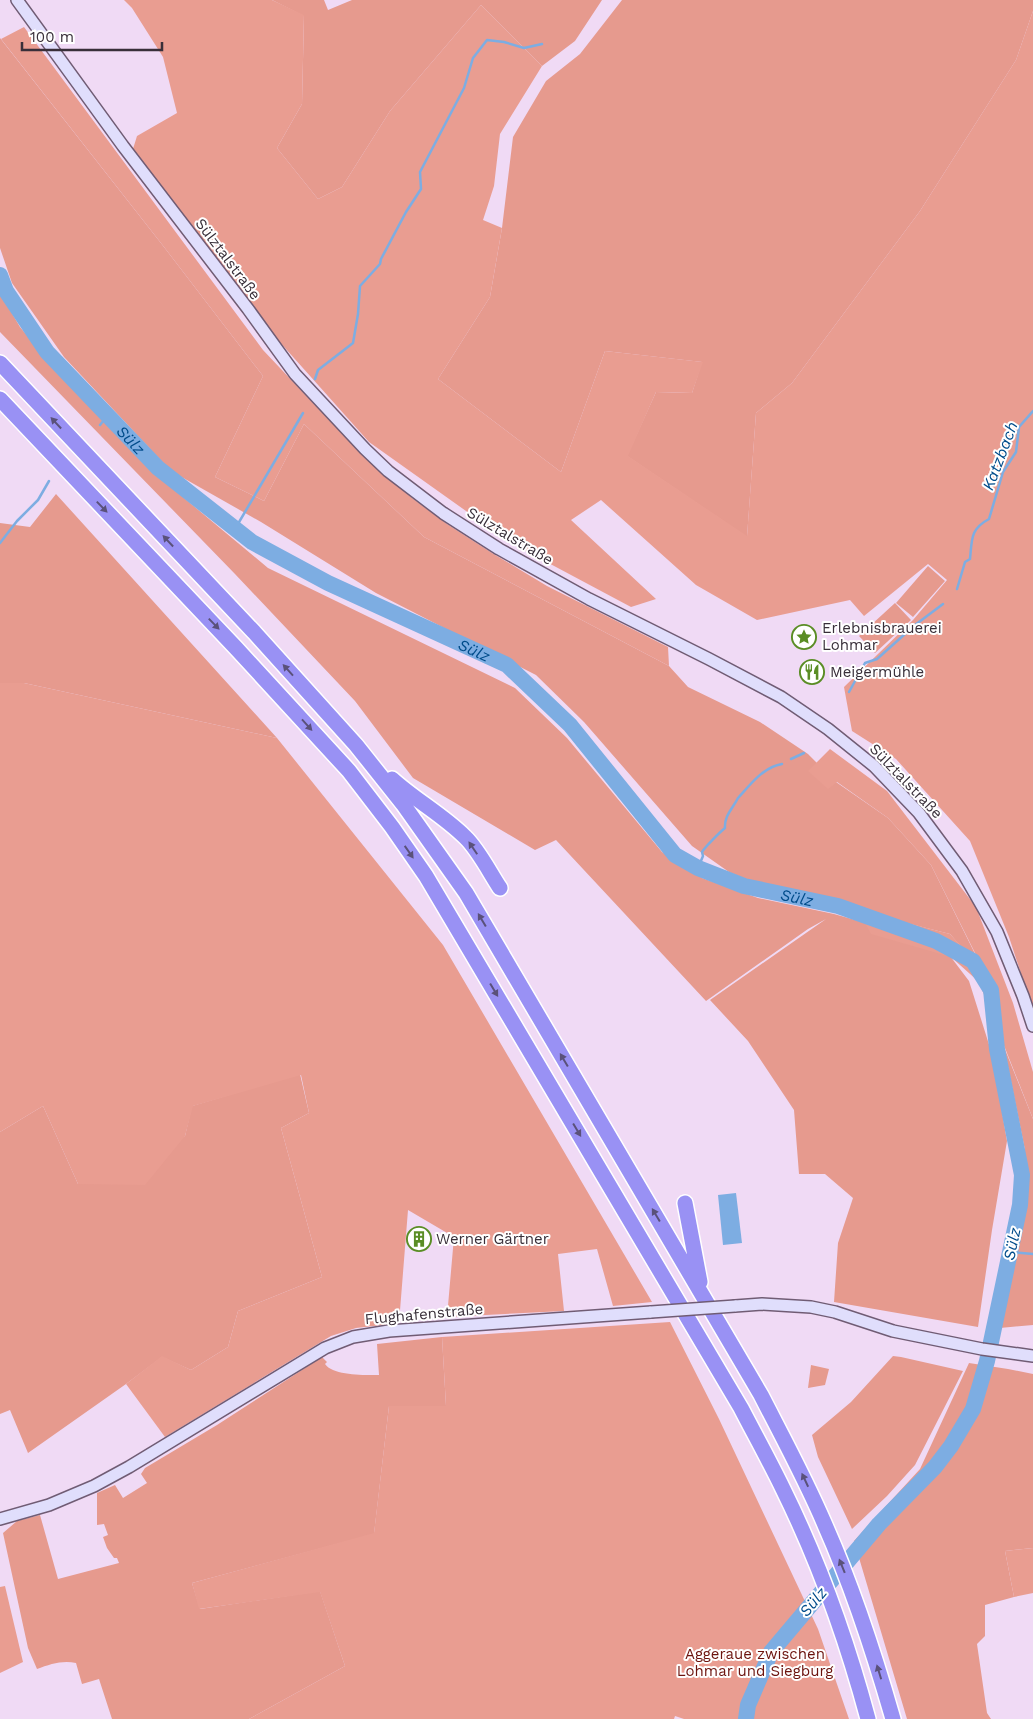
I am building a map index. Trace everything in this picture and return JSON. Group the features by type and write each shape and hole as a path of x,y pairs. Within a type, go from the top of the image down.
{"highway":[{"path":"0,363 247,625 356,745 403,804 466,893 761,1395 802,1474 825,1524 858,1608 880,1671 893,1719"},
{"path":"0,399 274,689 349,771 392,827 449,914 741,1408 784,1490 806,1540 841,1632 868,1719"},
{"path":"356,745 404,789 467,838 500,888"},
{"path":"685,1203 702,1293"}],"main road":[{"name":"Sülztalstraße","path":"17,0 123,146 248,309 295,374 388,471 443,513 499,549 588,599 710,658 781,698 828,729 874,766 920,812 962,871 997,932 1033,1026"},
{"name":"Flughafenstraße","path":"0,1519 49,1505 94,1486 129,1467 303,1360 340,1340 388,1330 762,1304 811,1306 893,1331 982,1348 1015,1352"},
{"path":"1015,1352 1033,1346"},
{"path":"1015,1352 1033,1356"}],"shaded area":[{"path":"272,0 324,0 328,10 352,0 602,0 575,41 542,66 481,5 390,111 342,187 318,199 277,148 302,104 304,16"},
{"path":"622,0 1033,0 1033,11 1016,60 920,211 792,383 756,413 747,537 627,456 656,392 692,393 702,362 605,351 561,472 438,379 490,297 502,228 513,137 546,81 580,54"},
{"path":"0,38 263,376 215,477 264,501 304,424 424,537 669,666 688,687 760,722 808,754 836,782 888,818 931,865 985,974 950,934 765,887 729,872 692,846 584,722 536,675 376,593 261,522 171,471 64,357 12,283 0,248"},
{"path":"0,293 20,327 65,381 154,473 268,568 515,688 567,738 662,852 702,878 758,898 834,914 941,944 969,981 992,1054 1007,1141 978,1327 834,1302 838,1243 853,1198 825,1174 799,1174 794,1110 748,1041 710,1000 826,919 808,929 706,1001 556,840 535,850 413,778 355,701 235,574 0,332"},
{"path":"56,494 277,738 24,683 0,683 0,523 30,527"},
{"path":"928,566 945,581 913,617 896,603"},
{"path":"895,603 911,620 875,653 859,636"},
{"path":"1004,1047 1033,1119 1033,1325 1000,1328 1025,1150"},
{"path":"300,1074 309,1113 281,1128 322,1277 238,1311 228,1347 191,1370 162,1357 28,1453 10,1410 0,1414 0,1132 43,1106 78,1184 185,1136 192,1106"},
{"path":"442,1337 446,1406 389,1406 374,1534 192,1583 200,1609 320,1591 345,1666 249,1719 112,1719 99,1679 82,1684 76,1663 56,1663 37,1669 28,1648 3,1533 17,1521 40,1515 58,1579 119,1563 117,1558 114,1558 107,1548 103,1537 108,1535 104,1524 97,1525 97,1493 115,1485 123,1498 147,1483 141,1474 145,1468 217,1425 322,1357 327,1362 325,1364 335,1371 350,1374 379,1375 377,1344"},
{"path":"893,1356 963,1371 915,1465 887,1496 852,1529 818,1457 812,1435 851,1402"},
{"path":"969,1363 1033,1374 1033,1548 1005,1551 1014,1597 985,1605 985,1636 977,1644 987,1713 991,1719 907,1719 854,1541 920,1469"},
{"path":"811,1365 829,1369 825,1385 808,1388"}],"green space":[{"path":"124,0 272,0 304,15 302,104 277,148 318,199 342,187 390,111 481,5 542,66 500,134 494,186 483,220 502,228 490,297 438,379 561,472 605,351 703,362 692,393 656,392 628,456 747,536 756,413 792,383 920,211 1016,60 1033,11 1033,1010 1009,937 970,841 896,759 852,731 844,687 913,620 947,580 928,564 864,616 850,600 757,620 696,585 601,500 571,520 656,599 631,607 511,543 369,442 277,339 133,149 137,136 177,113 163,57 132,8"},
{"path":"24,27 263,350 364,457 412,498 447,524 492,553 547,586 668,647 669,666 424,537 304,424 264,501 215,477 263,376 1,39"},
{"path":"0,683 24,683 277,738 443,945 652,1302 613,1306 597,1249 558,1254 564,1311 447,1317 454,1237 408,1210 399,1323 356,1328 331,1336 165,1437 126,1384 162,1356 191,1370 228,1347 238,1311 322,1277 281,1128 309,1113 301,1075 193,1106 185,1136 145,1185 78,1184 43,1106 0,1132"},
{"path":"830,749 887,791 976,907 1013,1003 1033,1072 1033,1119 979,982 951,957 871,934 858,910 950,934 984,971 931,865 888,818 837,782 828,789 808,771"},
{"name":"Aggeraue zwischen Lohmar und Siegburg","path":"670,1322 719,1419 818,1629 849,1719 684,1719 675,1716 674,1719 249,1719 345,1666 320,1592 199,1609 192,1583 374,1533 389,1406 446,1406 442,1337"},
{"path":"1033,1548 1033,1593 1014,1597 1005,1551"},
{"path":"5,1586 23,1662 0,1673 0,1587"}],"water":[{"path":"736,1193 742,1243 723,1245 718,1195"}],"waterway":[{"path":"315,379 318,370 353,343 360,286 380,264 406,212 421,189 420,172 464,88 473,58 487,40 504,42 524,48 542,44"},
{"name":"Sülz","path":"0,275 6,291 47,352 158,468 252,542 328,583 507,665 570,725 675,855 698,868 744,886 838,906 936,941 973,961 991,990 997,1049 1022,1175 1020,1205 987,1361 973,1409 951,1446 935,1467 879,1524 771,1652 748,1705 746,1719"},
{"name":"Katzbach","path":"957,589 965,562 970,559 975,531 989,519 1003,472 1016,452 1019,427 1033,411"},
{"path":"235,529 303,413"},
{"path":"100,425 108,415"},
{"path":"0,543 17,521 38,500 49,481"},
{"name":"Katzbach","path":"849,692 865,663 877,659 915,625 943,604"},
{"name":"Katzbach","path":"791,759 804,753"},
{"name":"Katzbach","path":"698,868 703,856 702,852 725,828 727,816 738,798 763,773 782,764"},
{"path":"1009,1252 1033,1254"}],"place":[{"name":"Erlebnisbrauerei Lohmar","path":"804,637"},
{"name":"Meigermühle","path":"812,672"},
{"name":"Werner Gärtner","path":"419,1239"}]}
